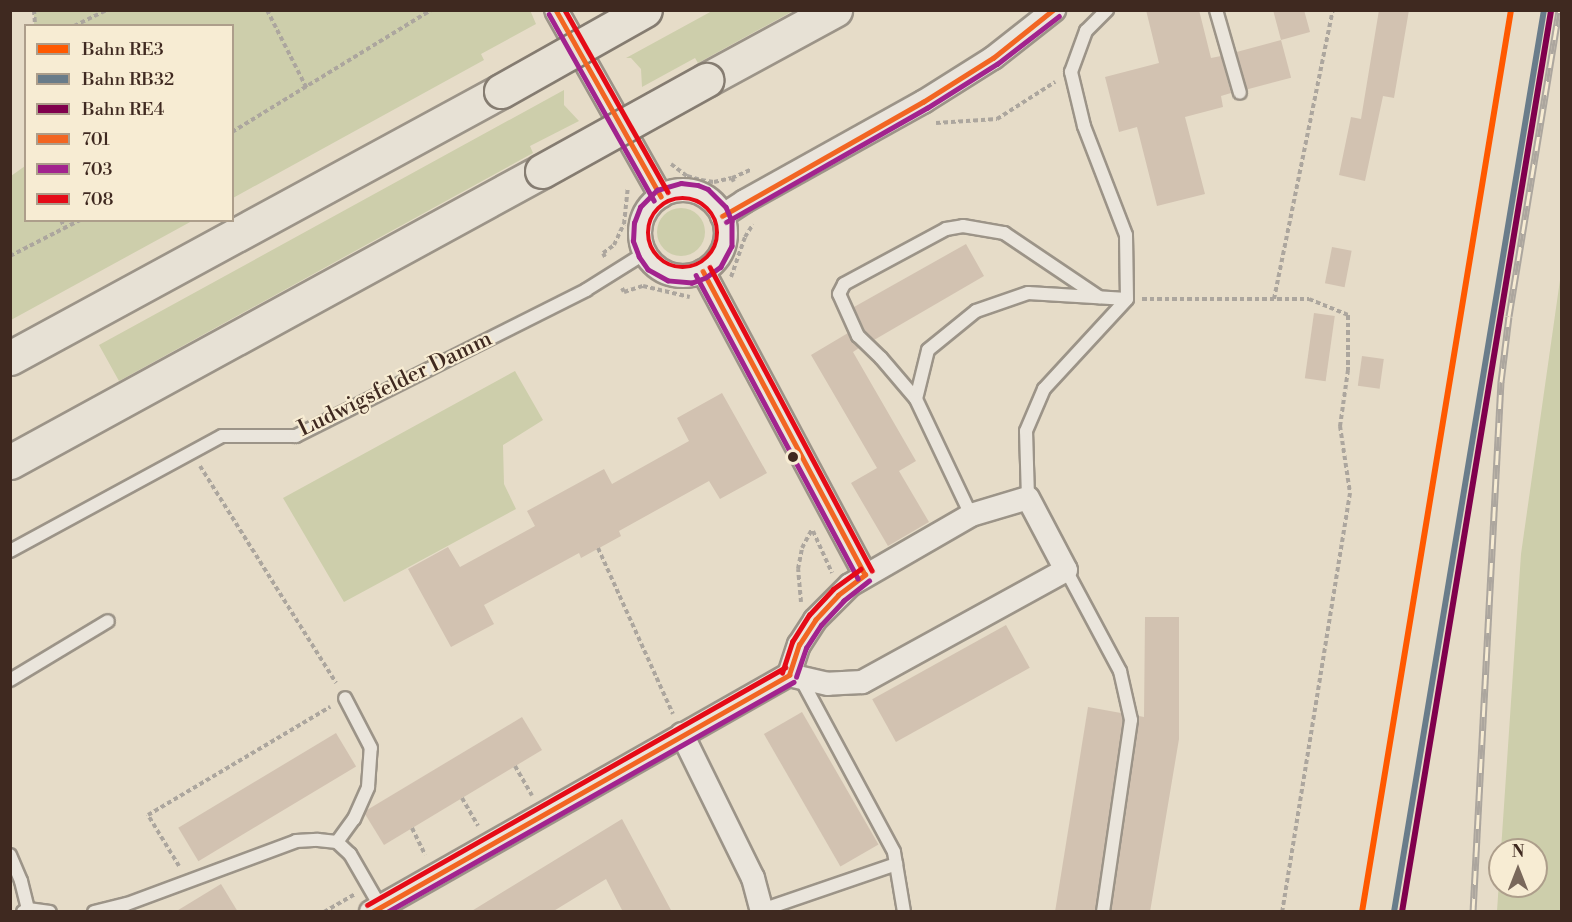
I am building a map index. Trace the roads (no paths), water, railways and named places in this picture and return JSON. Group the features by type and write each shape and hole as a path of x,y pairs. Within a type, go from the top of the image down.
{"highway":[{"path":"10,358 501,91 645,10"},
{"path":"10,462 835,10"}],"street":[{"path":"556,10 661,196"},
{"path":"723,216 744,201 845,147 933,96 993,58 1054,10"},
{"path":"674,191 696,192 714,204 723,216 726,230 725,244 709,281 670,274 653,264 645,253 640,240 643,218 650,206 661,196 674,191"},
{"path":"709,281 865,575"},
{"path":"375,909 682,734 795,677 828,684 862,682 1066,570 1028,498 971,515 865,575 838,595 815,620 799,645 795,677"},
{"path":"682,734 753,878 762,911"}],"lane":[{"path":"1028,498 1026,431 1044,389 1126,299 1126,234 1084,126 1071,72 1086,31 1107,10"},
{"path":"1216,10 1240,93"},
{"path":"971,515 916,399 881,357 858,336 839,294 844,284 946,230 963,226 1004,233 1099,297"},
{"name":"Ludwigsfelder Damm","path":"10,551 222,436 296,436 586,290 645,253"},
{"path":"916,399 928,351 976,311 1028,294 1126,299"},
{"path":"1066,570 1120,672 1131,720 1103,912"},
{"path":"10,680 108,621"},
{"path":"795,677 894,852 904,912"},
{"path":"337,842 354,819 368,788 371,748 345,698"},
{"path":"94,912 127,904 296,841 337,842 350,854 375,909"},
{"path":"10,855 21,881 25,910 50,912"},
{"path":"762,911 896,864"}],"railway":[{"path":"1473,912 1501,382 1509,316 1559,10"}],"rail line":[{"name":"RE3","path":"1362,912 1511,10"},
{"name":"RB32","path":"1394,912 1544,10"},
{"name":"RE4","path":"1402,912 1551,11"}]}
